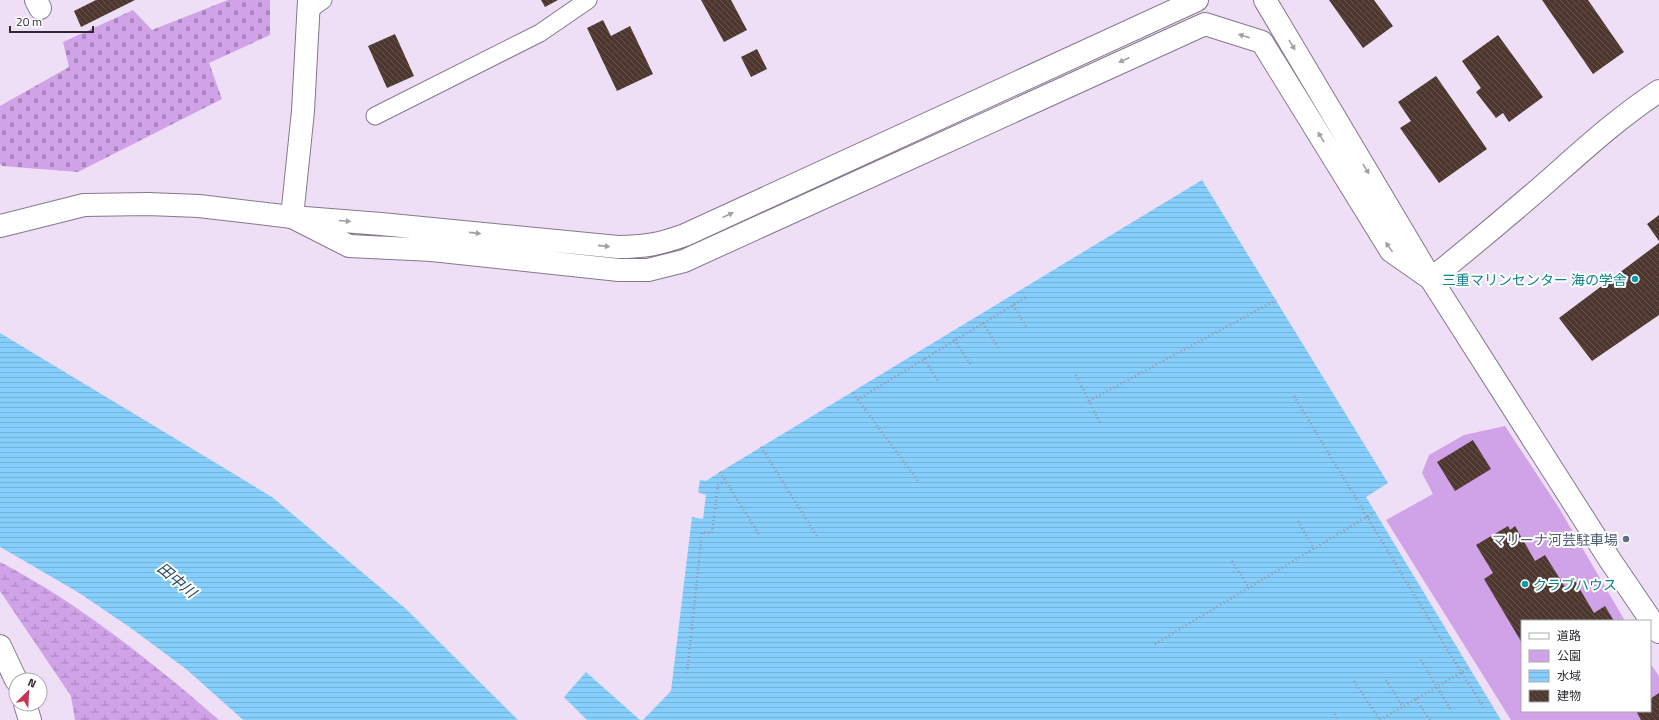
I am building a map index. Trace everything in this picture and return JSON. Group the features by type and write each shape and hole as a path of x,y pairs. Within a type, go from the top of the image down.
{"street":[{"path":"0,226 84,205 110,203 199,206 292,217 618,247 641,247 659,244 685,235 1197,0"},
{"path":"1265,0 1431,279 1610,560 1651,620"},
{"path":"292,217 314,3"},
{"path":"292,217 349,246 432,250 593,268 648,270 684,262 1205,24 1262,42 1391,251 1431,279"},
{"path":"1431,279 1505,219 1600,135 1638,104 1659,90"},
{"path":"1651,620 1659,632"},
{"path":"0,646 12,672"}],"lane":[{"path":"375,116 540,33 588,0"}],"path":[{"path":"857,400 1028,296"},
{"path":"1090,401 1276,300"},
{"path":"1013,305 1027,328"},
{"path":"983,323 999,350"},
{"path":"954,340 971,365"},
{"path":"924,358 938,381"},
{"path":"1076,375 1101,425"},
{"path":"852,393 918,481"},
{"path":"1294,396 1484,708"},
{"path":"762,448 818,538"},
{"path":"720,472 760,536"},
{"path":"687,673 702,532 712,533 718,485 725,481"},
{"path":"1155,644 1375,512"},
{"path":"1298,522 1314,549"},
{"path":"1232,561 1249,588"},
{"path":"1421,660 1452,712"},
{"path":"1354,681 1380,720 1468,668"},
{"path":"1386,680 1403,707"},
{"path":"1416,699 1430,720"},
{"path":"1335,714 1338,720"}],"green space":[{"path":"228,0 270,0 270,35 209,63 222,99 78,172 2,166 0,164 0,106 69,67 63,42 133,10 152,30"},
{"path":"1505,426 1559,508 1624,620 1521,620 1521,712 1651,712 1651,664 1659,676 1659,720 1511,720 1386,520 1433,494 1422,473 1429,455 1464,435"},
{"path":"0,562 30,578 87,615 141,655 219,720 75,720 71,696 0,591"}],"water":[{"path":"1202,180 1388,483 1366,497 1501,720 643,720 671,691 692,517 703,519 706,495 698,492 700,480 706,481"},
{"name":"田中川","path":"0,333 272,497 406,609 518,720 243,720 187,670 132,629 79,593 0,547"},
{"path":"586,672 640,720 587,720 564,697"}],"pier":[{"path":"0,547 79,593 132,629 187,670 243,720 240,720 186,672 131,631 78,594 0,549"}],"building":[{"path":"96,0 135,0 81,27 74,11"},
{"path":"541,0 558,0 545,7"},
{"path":"701,0 731,0 747,30 724,42"},
{"path":"1329,0 1374,0 1393,26 1363,48"},
{"path":"1542,0 1588,0 1624,52 1593,74"},
{"path":"603,20 611,36 630,26 653,74 617,91 587,28"},
{"path":"395,34 414,76 387,88 368,46"},
{"path":"1498,35 1543,97 1509,122 1503,113 1496,118 1476,92 1481,88 1462,61"},
{"path":"757,49 767,69 751,77 741,57"},
{"path":"1436,76 1487,149 1439,183 1400,128 1411,121 1398,102"},
{"path":"1659,215 1659,241 1647,224"},
{"name":"三重マリンセンター 海の学舎","path":"1659,243 1659,315 1592,361 1559,318"},
{"path":"1473,440 1491,469 1455,491 1437,462"},
{"name":"クラブハウス","path":"1508,526 1510,530 1515,526 1535,561 1545,555 1565,587 1575,581 1594,613 1605,606 1613,620 1521,620 1521,641 1484,579 1493,573 1476,545"},
{"path":"1659,693 1659,720 1641,720 1637,712 1651,712 1651,698"}],"place":[{"name":"三重マリンセンター 海の学舎","path":"1635,279"},
{"name":"マリーナ河芸駐車場","path":"1626,539"},
{"name":"クラブハウス","path":"1525,584"}]}
